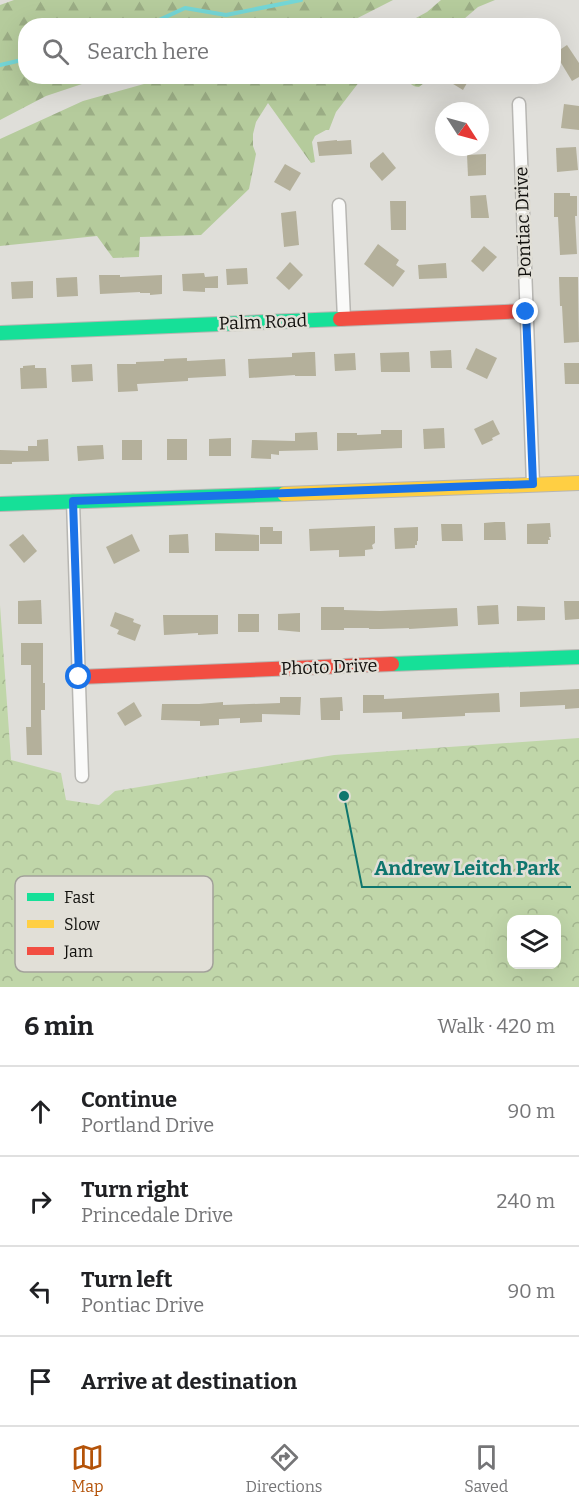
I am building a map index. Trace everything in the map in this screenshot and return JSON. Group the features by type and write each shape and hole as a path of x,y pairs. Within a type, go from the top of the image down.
{"street":[{"name":"Pontiac Drive","path":"519,104 533,484"},
{"path":"339,206 344,319"},
{"name":"Palm Road","path":"0,333 526,312"},
{"path":"0,504 579,483"},
{"path":"73,501 82,776"},
{"name":"Photo Drive","path":"79,677 579,657"}],"green space":[{"path":"14,0 393,0 358,18 18,18 18,84 82,84 46,96 0,120 0,5"},
{"path":"441,0 495,0 478,7 465,18 416,18"},
{"path":"144,84 358,84 336,112 329,130 315,136 312,142 315,162 311,163 268,103 256,122 253,134 256,154 249,189 201,235 140,237 139,257 113,258 97,236 0,246 0,139 83,101"},
{"path":"0,605 11,760 61,773 66,800 99,805 115,791 334,755 579,738 579,987 0,987"}],"building":[{"path":"567,45 579,63 579,77 572,81 561,63 561,49"},
{"path":"453,84 466,84 463,90"},
{"path":"564,104 579,106 579,130 561,128"},
{"path":"351,140 352,154 319,156 317,142"},
{"path":"576,147 578,170 557,172 556,148"},
{"path":"383,152 396,168 382,181 370,167 370,163"},
{"path":"467,156 486,156 486,175 468,176"},
{"path":"285,164 301,173 290,191 274,182"},
{"path":"554,193 570,193 570,196 577,196 577,216 575,216 577,254 560,255 558,217 554,217"},
{"path":"486,195 489,218 471,218 470,196"},
{"path":"390,201 406,201 406,230 391,230"},
{"path":"296,211 299,245 284,247 281,213"},
{"path":"378,244 399,260 396,265 405,271 393,287 364,264"},
{"path":"484,246 497,257 483,272 471,261"},
{"path":"290,262 303,275 289,290 276,278"},
{"path":"446,263 447,278 419,279 418,265"},
{"path":"247,268 248,284 227,285 226,269"},
{"path":"204,273 205,277 218,276 218,288 205,288 205,292 183,291 182,274"},
{"path":"99,275 120,275 120,277 162,275 162,294 150,295 150,293 140,292 100,294"},
{"path":"77,277 78,296 57,297 56,278"},
{"path":"559,277 578,277 579,342 564,343"},
{"path":"33,281 33,298 12,299 11,282"},
{"path":"476,348 497,358 487,379 466,369"},
{"path":"451,350 452,368 431,368 430,351"},
{"path":"315,352 316,376 249,378 248,359 292,357 292,353"},
{"path":"409,352 410,372 381,372 380,353"},
{"path":"355,353 356,370 335,371 334,354"},
{"path":"187,358 187,361 225,359 226,376 137,384 138,391 118,392 117,364"},
{"path":"564,363 579,363 579,384 565,384"},
{"path":"92,364 93,381 72,382 71,365"},
{"path":"35,365 35,368 46,368 47,388 21,389 20,368"},
{"path":"493,420 500,434 482,445 474,429"},
{"path":"444,428 445,448 424,449 423,429"},
{"path":"381,430 402,430 402,448 337,451 337,433 381,434"},
{"path":"317,432 318,450 279,451 279,455 271,454 271,459 251,458 252,440 295,441 295,433"},
{"path":"231,438 231,456 209,456 209,439"},
{"path":"48,439 49,461 0,464 0,450 28,451 28,446 37,446 37,440"},
{"path":"167,439 187,439 187,460 167,460"},
{"path":"122,440 142,440 142,460 122,460"},
{"path":"103,445 104,459 78,461 77,446"},
{"path":"505,522 506,540 484,540 484,523"},
{"path":"550,523 551,537 549,537 548,544 527,544 527,524"},
{"path":"441,524 462,524 463,541 442,541"},
{"path":"375,526 373,549 365,550 365,556 339,557 339,550 310,551 309,529"},
{"path":"260,527 273,527 273,531 282,531 282,544 260,544"},
{"path":"418,527 418,541 415,548 395,549 394,528"},
{"path":"215,533 259,535 259,551 215,551"},
{"path":"23,534 37,551 24,563 9,545"},
{"path":"132,534 140,551 114,564 106,547"},
{"path":"188,534 189,553 169,553 169,535"},
{"path":"41,600 42,624 18,624 18,601"},
{"path":"564,601 579,601 579,619 565,620"},
{"path":"498,605 499,624 478,625 477,606"},
{"path":"517,606 545,607 545,620 517,621"},
{"path":"321,607 380,611 457,608 458,626 321,630"},
{"path":"115,612 134,619 133,622 141,625 135,641 117,634 119,630 110,626"},
{"path":"300,613 300,632 278,630 278,614"},
{"path":"238,614 259,614 259,632 238,632"},
{"path":"163,615 218,615 218,634 164,635"},
{"path":"21,643 43,643 45,710 41,710 42,755 27,755 26,727 31,727 31,665 21,665"},
{"path":"579,689 579,708 565,709 565,705 520,707 520,692"},
{"path":"499,693 500,712 402,719 402,712 363,713 363,695 384,695 384,699"},
{"path":"280,697 301,697 300,715 262,714 262,722 240,723 240,718 219,719 219,725 200,726 200,721 161,720 162,704 280,703"},
{"path":"342,697 343,711 340,711 340,720 321,720 320,698"},
{"path":"134,702 142,716 125,726 117,713"}],"waterway":[{"path":"163,18 185,8 226,15 301,0"},
{"path":"0,65 18,61"}],"traffic: fast":[{"path":"0,333 340,319"},
{"path":"0,504 284,494"},
{"path":"392,664 579,657"}],"traffic: slow":[{"path":"284,494 579,483"}],"traffic: jam":[{"path":"340,319 527,311"},
{"path":"79,677 392,664"}],"place":[{"name":"Andrew Leitch Park","path":"344,796"}],"route":[{"path":"79,677 73,501 533,484 526,312"}]}
